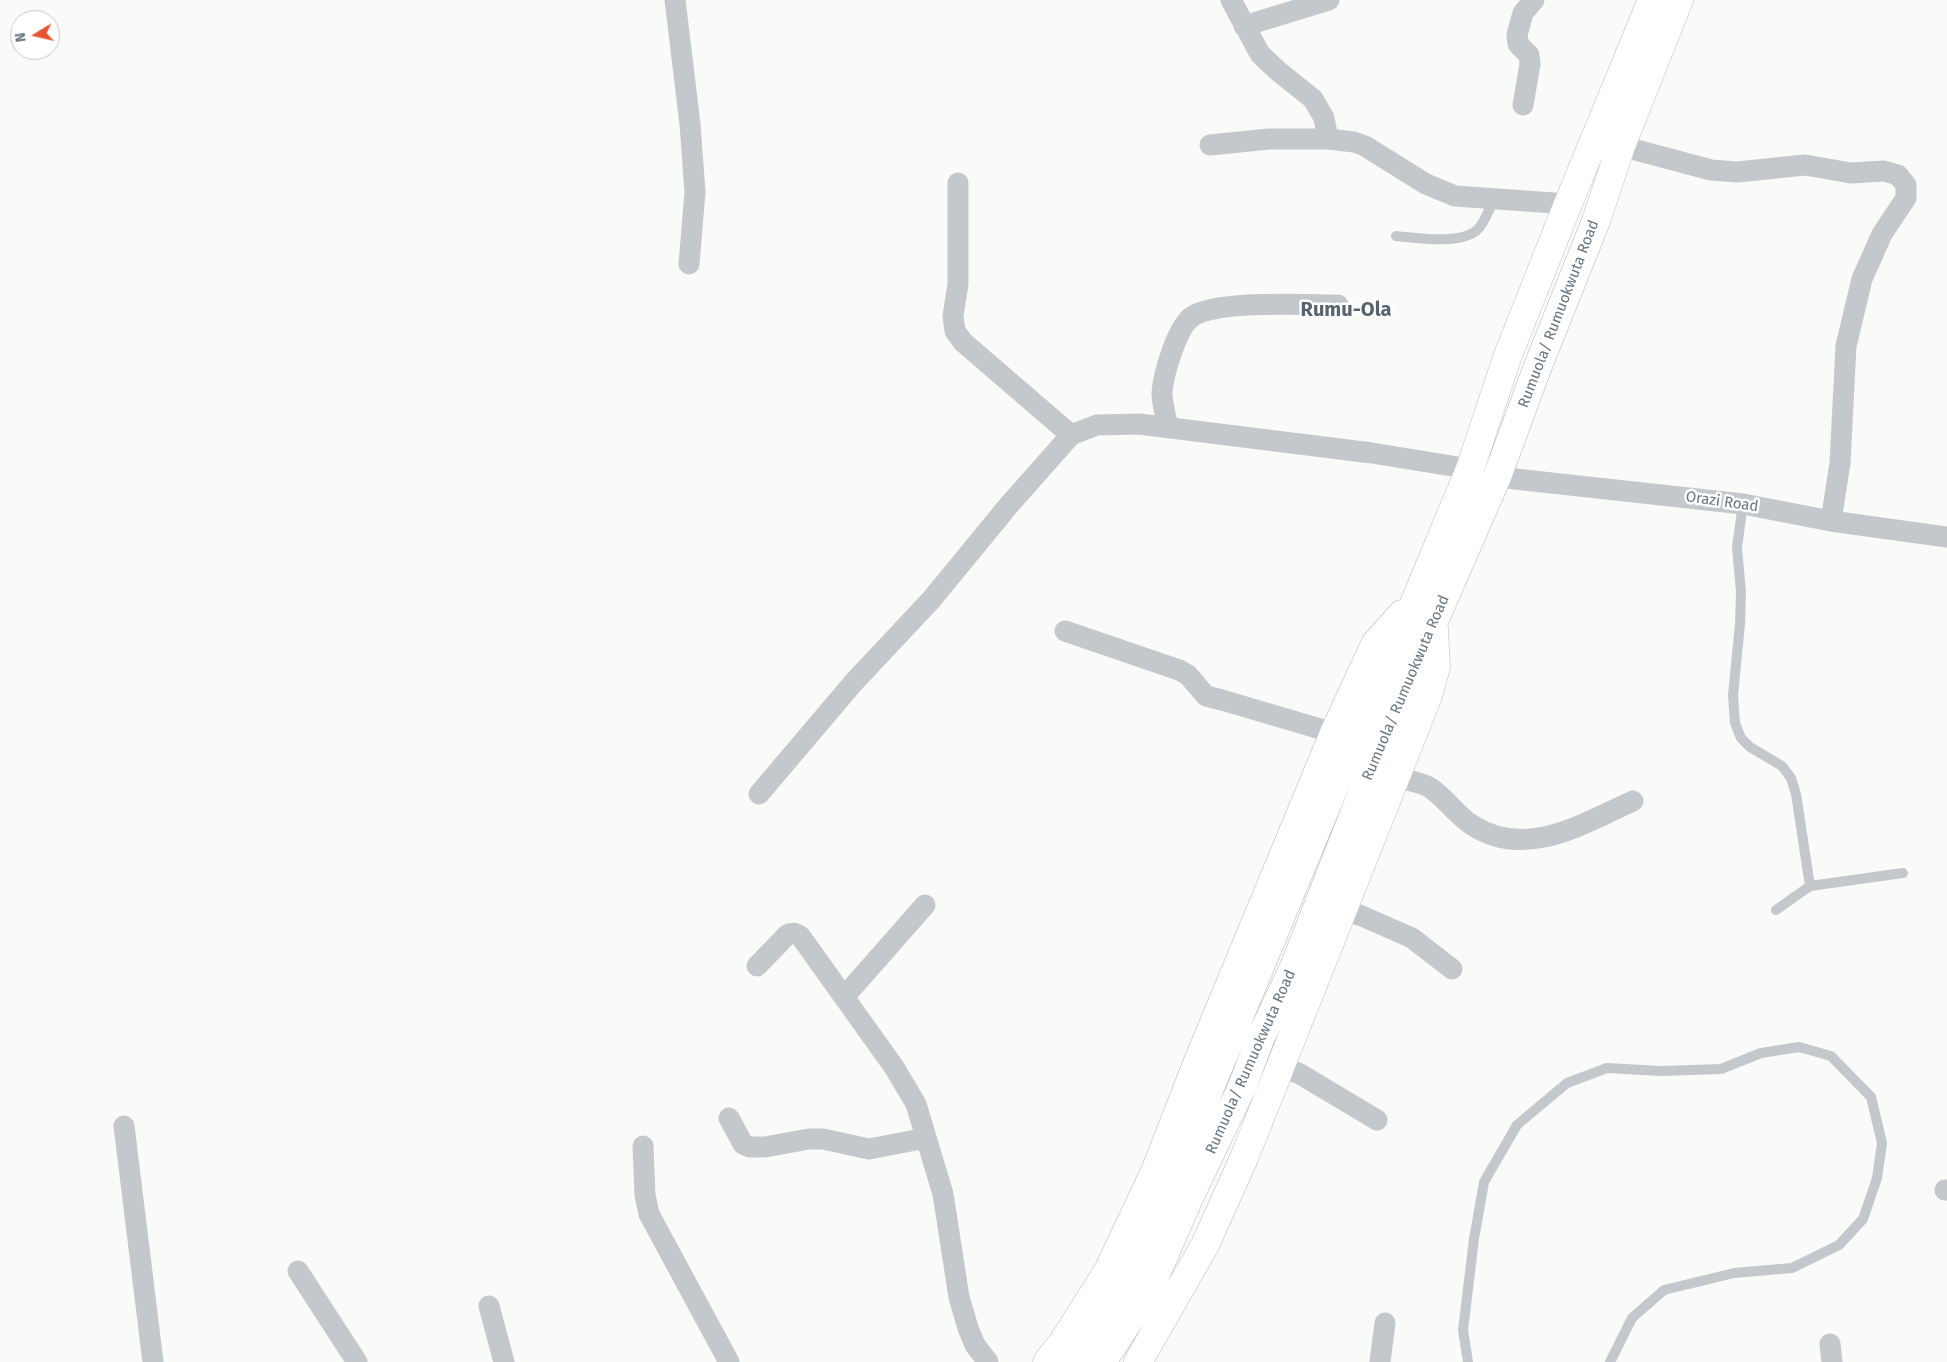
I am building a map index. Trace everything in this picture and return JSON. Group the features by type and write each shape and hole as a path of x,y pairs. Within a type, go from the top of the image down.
{"main road":[{"name":"Rumuola/ Rumuokwuta Road","path":"1102,1362 1149,1290 1190,1196 1242,1087 1260,1039 1294,967 1384,735 1508,355 1652,0"},
{"name":"Rumuola/ Rumuokwuta Road","path":"1076,1362 1124,1289 1202,1107 1338,778 1497,477 1538,366 1596,221 1620,146 1678,0"},
{"path":"1047,1362 1063,1342 1108,1271 1156,1169 1200,1057 1334,733 1375,644 1391,625 1421,620 1436,667 1428,696 1244,1158 1205,1244 1138,1362"}],"street":[{"path":"676,0 690,124 695,192 690,264"},
{"path":"1231,0 1260,54 1313,99 1324,118 1328,139"},
{"path":"1244,26 1329,0"},
{"path":"1523,105 1530,64 1529,55 1518,44 1516,35 1523,12 1534,0"},
{"path":"1210,146 1269,138 1328,139 1354,142 1364,146 1426,184 1455,196 1568,204"},
{"path":"1620,146 1711,170 1737,172 1804,165 1851,173 1884,171 1898,175 1906,185 1906,198 1882,234 1862,279 1846,346 1840,463 1831,521"},
{"path":"958,183 958,284 952,316 955,332 963,342 1072,435"},
{"path":"1168,427 1162,395 1163,382 1172,351 1186,322 1192,317 1200,313 1230,307 1338,305"},
{"path":"759,794 854,682 931,600 1009,506 1072,435 1096,425 1117,423 1139,424 1372,453 1470,469"},
{"name":"Orazi Road","path":"1497,477 1743,504 1831,521 1947,537"},
{"path":"1065,632 1179,670 1188,675 1206,696 1211,698 1334,733"},
{"path":"1396,777 1428,787 1473,826 1509,840 1558,835 1633,801"},
{"path":"844,996 925,905"},
{"path":"1343,910 1362,916 1412,938 1452,969"},
{"path":"757,966 787,935 792,932 801,937 894,1067 916,1104 943,1194 959,1297 975,1345 988,1362"},
{"path":"1281,1066 1300,1074 1378,1120"},
{"path":"729,1118 743,1144 750,1148 809,1139 823,1139 869,1149 926,1138"},
{"path":"124,1126 153,1362"},
{"path":"643,1146 645,1195 649,1214 730,1362"},
{"path":"298,1271 357,1362"},
{"path":"489,1306 504,1362"},
{"path":"1380,1362 1384,1323"}],"lane":[{"path":"1396,236 1436,239 1471,235 1479,229 1494,199"},
{"path":"1743,504 1737,547 1741,592 1733,695 1735,723 1741,738 1750,747 1782,766 1791,778 1796,794 1810,886"},
{"path":"1776,910 1810,886 1903,872"},
{"path":"1468,1362 1462,1330 1474,1239 1484,1182 1517,1125 1524,1119 1567,1083 1607,1068 1661,1071 1721,1069 1761,1053 1799,1047 1831,1056 1870,1097 1882,1143 1878,1178 1863,1219 1839,1245 1792,1268 1734,1273 1664,1290 1632,1318 1610,1362"}],"district":[{"name":"Rumu-Ola","path":"1346,310"}]}
